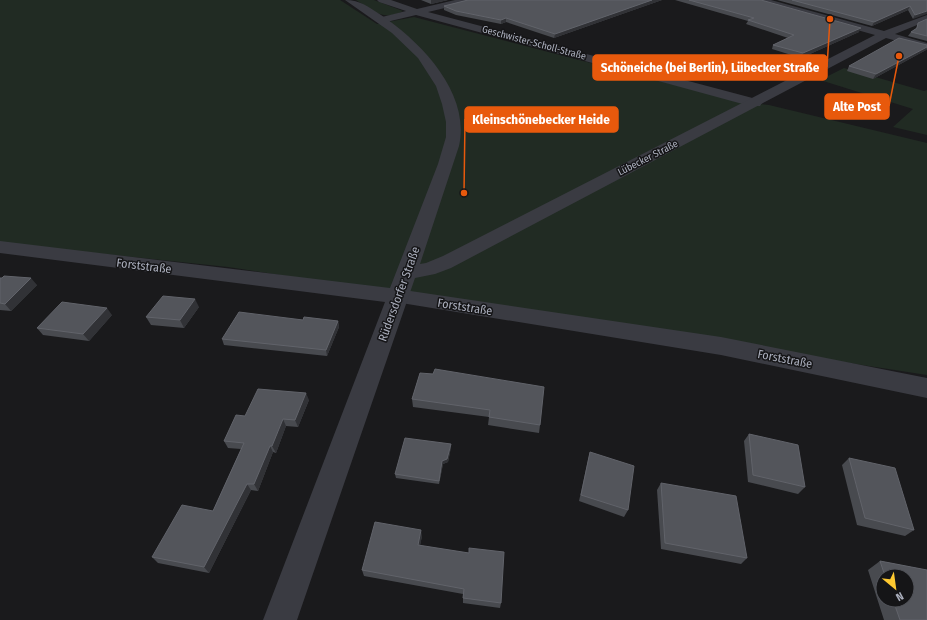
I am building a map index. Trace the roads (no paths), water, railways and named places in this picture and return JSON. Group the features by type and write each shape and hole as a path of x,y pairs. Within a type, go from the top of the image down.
{"street":[{"name":"Rüdersdorfer Straße","path":"280,620 446,164 454,128 446,95 428,63 409,42 382,20 350,0"},
{"name":"Geschwister-Scholl-Straße","path":"382,0 417,12 755,103"},
{"path":"382,20 467,0"},
{"path":"761,0 927,46"},
{"name":"Lübecker Straße","path":"408,271 421,272 444,263 755,103 885,34 927,18"},
{"name":"Forststraße","path":"0,247 397,296 721,346 927,388"}],"place":[{"name":"Schöneiche (bei Berlin), Lübecker Straße","path":"830,19"},
{"name":"Alte Post","path":"899,56"},
{"name":"Kleinschönebecker Heide","path":"464,193"}]}
